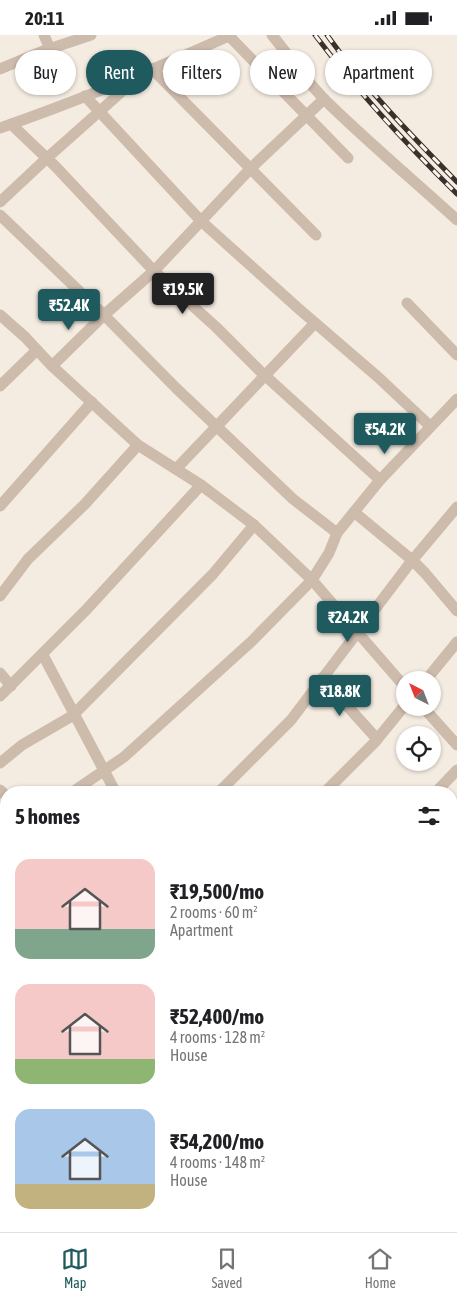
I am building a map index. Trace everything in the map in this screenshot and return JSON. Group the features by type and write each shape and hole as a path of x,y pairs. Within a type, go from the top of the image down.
{"street":[{"path":"44,35 50,49"},
{"path":"0,69 91,35"},
{"path":"153,68 230,35 348,158"},
{"path":"272,35 324,99 393,165 457,220"},
{"path":"153,77 250,168 316,235"},
{"path":"0,202 47,157 119,95"},
{"path":"5,126 85,96 201,221 379,378 430,426"},
{"path":"52,366 104,315 154,271 250,168 324,99"},
{"path":"5,126 47,157 154,271 380,480"},
{"path":"0,215 293,499 337,533"},
{"path":"407,303 457,355"},
{"path":"0,315 138,445 201,485 254,525 312,580 396,677"},
{"path":"176,469 315,323"},
{"path":"0,386 37,350"},
{"path":"82,786 124,757 213,678 312,580 329,553 337,533 380,480 457,399"},
{"path":"0,506 92,403"},
{"path":"0,596 28,559 85,504 138,445"},
{"path":"0,696 86,611 201,485"},
{"path":"225,786 291,720 412,560 457,507"},
{"path":"354,512 412,560 457,611"},
{"path":"0,763 22,745 74,715 213,574 254,525"},
{"path":"433,671 457,642"},
{"path":"43,655 112,786"},
{"path":"0,673 11,685"},
{"path":"322,678 377,739"},
{"path":"331,786 377,739 396,716"},
{"path":"431,716 457,745"},
{"path":"441,786 457,769"}],"railway":[{"path":"315,35 383,117 457,194"},
{"path":"327,35 373,92 457,182"}]}
